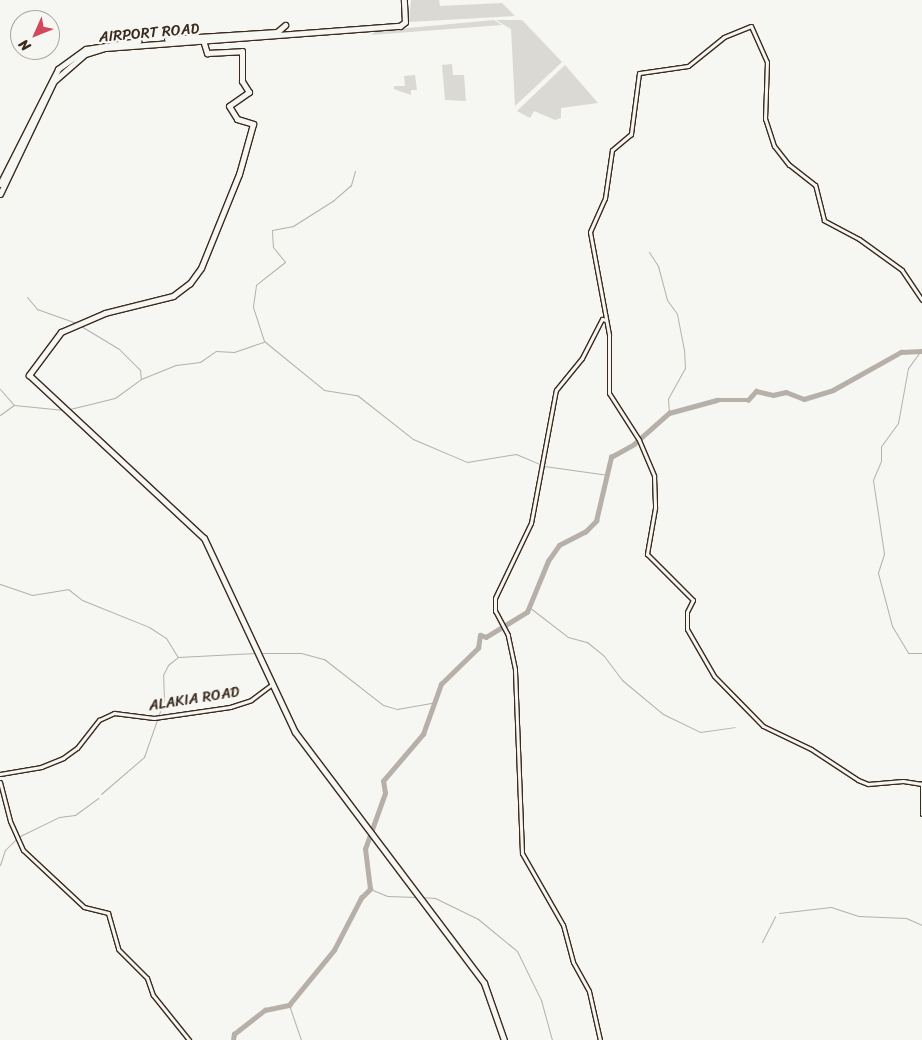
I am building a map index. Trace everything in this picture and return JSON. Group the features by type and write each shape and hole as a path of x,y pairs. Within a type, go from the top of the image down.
{"main road":[{"name":"AIRPORT ROAD","path":"0,194 58,69 86,49 128,44 400,26 406,22 404,0"},
{"name":"AIRPORT ROAD","path":"128,44 203,40 277,32 285,26 292,34"},
{"path":"203,40 207,53 242,51 242,81 248,92 229,106 237,119 253,124 239,174 205,259 190,283 157,302 83,322 50,342 28,375 68,410 204,538 298,736 484,983 504,1040"},
{"name":"AIRPORT ROAD","path":"0,184 19,150"}],"street":[{"path":"922,300 902,270 859,239 826,222 815,185 784,160 767,130 767,62 752,26 724,37 688,66 639,73 631,134 612,150 604,198 591,225 606,320 609,393 639,439 654,476 655,494 648,554 693,600 687,612 687,629 717,681 768,729 811,749 858,780 868,784 922,783 922,814"},
{"path":"600,1040 589,991 573,962 563,925 529,870 521,846 522,770 515,669 505,627 495,611 496,592 531,523 544,466 556,390 582,358 602,319 606,320"},
{"name":"ALAKIA ROAD","path":"0,774 41,768 63,758 107,715 120,713 143,718 159,718 233,707 251,700 273,683"},
{"path":"0,782 18,838 30,857 84,907 108,913 118,949 147,978 153,995 189,1040"}],"shaded area":[{"path":"411,0 439,0 440,6 502,3 515,16 409,22"},
{"path":"494,20 502,25 371,35 376,31"},
{"path":"496,20 522,20 562,62 515,106 511,29"},
{"path":"452,64 453,75 464,75 466,101 445,100 442,65"},
{"path":"565,65 598,103 561,108 561,118 555,120 534,111 530,118 517,111"},
{"path":"415,75 417,90 411,90 411,95 394,89 394,86 405,86 404,76"}],"waterway":[{"path":"355,171 351,185 334,200 293,226 272,230 273,247 285,262 256,285 253,307 264,341 324,390 357,395 413,439 467,462 516,454 540,464"},
{"path":"649,252 658,266 667,300 677,314 684,349 685,368 668,399 669,413"},
{"path":"27,297 37,309 76,323"},
{"path":"81,326 119,349 140,370 141,379 176,365 200,362 216,351 234,352 263,342"},
{"path":"233,1040 234,1034 265,1010 289,1005 334,950 361,898 370,889 365,849 385,793 383,781 423,734 441,684 478,648 480,635 486,637 527,612 548,561 559,545 585,532 596,521 611,457 634,444 669,413 717,400 748,400 756,391 773,395 786,392 804,399 833,390 901,352 922,351"},
{"path":"919,353 908,368 898,423 881,446 881,461 873,480 884,554 878,573 892,626 908,653 922,653"},
{"path":"70,409 115,398 141,379"},
{"path":"0,389 14,405 64,410"},
{"path":"0,415 14,405"},
{"path":"544,466 608,475"},
{"path":"0,584 32,595 68,589 82,600 149,627 166,638 178,657"},
{"path":"529,607 568,637 587,642 604,656 622,680 663,714 700,732 735,727"},
{"path":"101,794 144,757 164,700 163,675 168,665 178,657 256,653"},
{"path":"260,653 301,653 324,659 383,705 397,709 432,703"},
{"path":"0,865 5,850 18,837 59,817 75,815 98,798"},
{"path":"370,889 387,896 417,897"},
{"path":"421,897 435,898 478,919 517,951 541,1000 552,1040"},
{"path":"779,913 831,907 858,916 906,918 922,925"},
{"path":"762,942 775,916"},
{"path":"289,1005 301,1040"}]}
